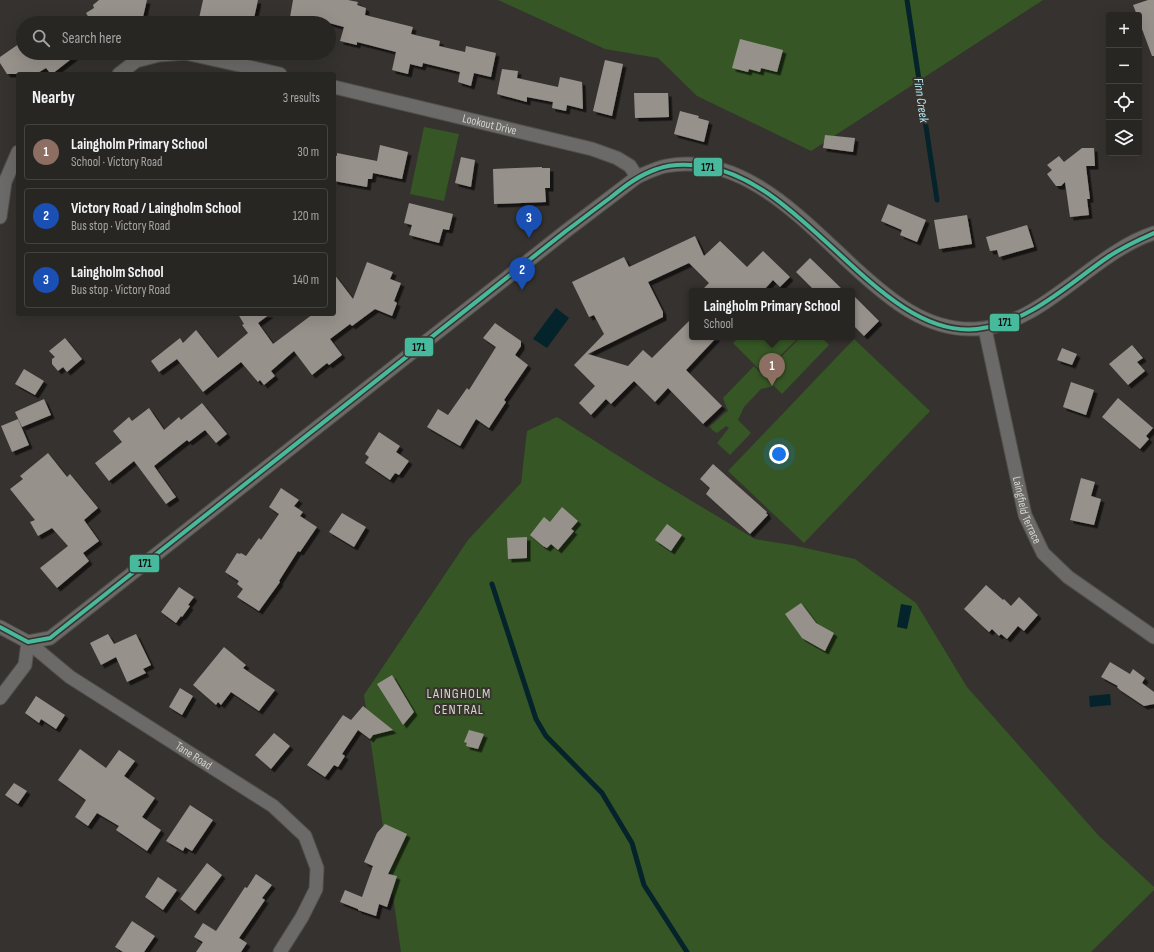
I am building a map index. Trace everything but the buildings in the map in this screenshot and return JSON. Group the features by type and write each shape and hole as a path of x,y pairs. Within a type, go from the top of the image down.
{"street":[{"path":"122,72 136,61 140,60"},
{"path":"217,60 271,72"},
{"name":"Lookout Drive","path":"336,87 592,149 617,158 630,166 637,177"},
{"path":"0,217 5,182 16,157"},
{"path":"0,698 25,664 28,642 50,638 566,231 637,177 664,166 680,164 716,168 734,174 754,184 792,211 874,286 895,303 926,320 957,328 985,329 1020,318 1116,252 1132,242 1154,233"},
{"name":"Laingfield Terrace","path":"985,329 1025,515 1043,553 1068,577 1154,636"},
{"name":"Tane Road","path":"0,628 28,642 70,677 273,806 306,836 317,868 316,889 302,917 280,952"}],"green space":[{"path":"498,0 1043,0 811,151 697,96 658,58 605,49"},
{"path":"424,127 459,134 444,201 410,194"},
{"path":"736,340 796,340 763,373 733,343"},
{"path":"798,340 824,340 829,345 782,394 774,386 761,389 744,407 738,420 751,433 730,455 717,443 729,428 726,426 717,433 712,430 710,426 728,411 723,398 754,366 763,375"},
{"path":"853,340 855,340 930,411 804,543 728,471"},
{"path":"557,417 647,474 755,539 792,545 855,559 916,603 967,687 1098,835 1154,887 1154,890 1091,952 401,952 364,695 468,540 521,483 527,431"}],"water":[{"path":"556,308 569,318 547,348 533,339"},
{"path":"901,604 912,606 907,629 897,627"},
{"path":"1110,694 1111,705 1090,707 1089,696"}],"waterway":[{"name":"Finn Creek","path":"907,0 937,200"},
{"path":"492,584 536,719 546,736 602,793 632,843 644,885 687,952"}],"transit line":[{"name":"171","path":"0,627 28,642 50,638 566,231 632,181 657,169 676,165 702,166 744,180 779,201 876,287 909,310 942,326 977,329 1014,319 1047,301 1114,253 1154,233"}],"place":[{"name":"Laingholm School","path":"529,238"},
{"name":"Victory Road / Laingholm School","path":"522,290"},
{"name":"Laingholm Primary School","path":"772,386"}],"district":[{"name":"LAINGHOLM CENTRAL","path":"459,702"}]}
